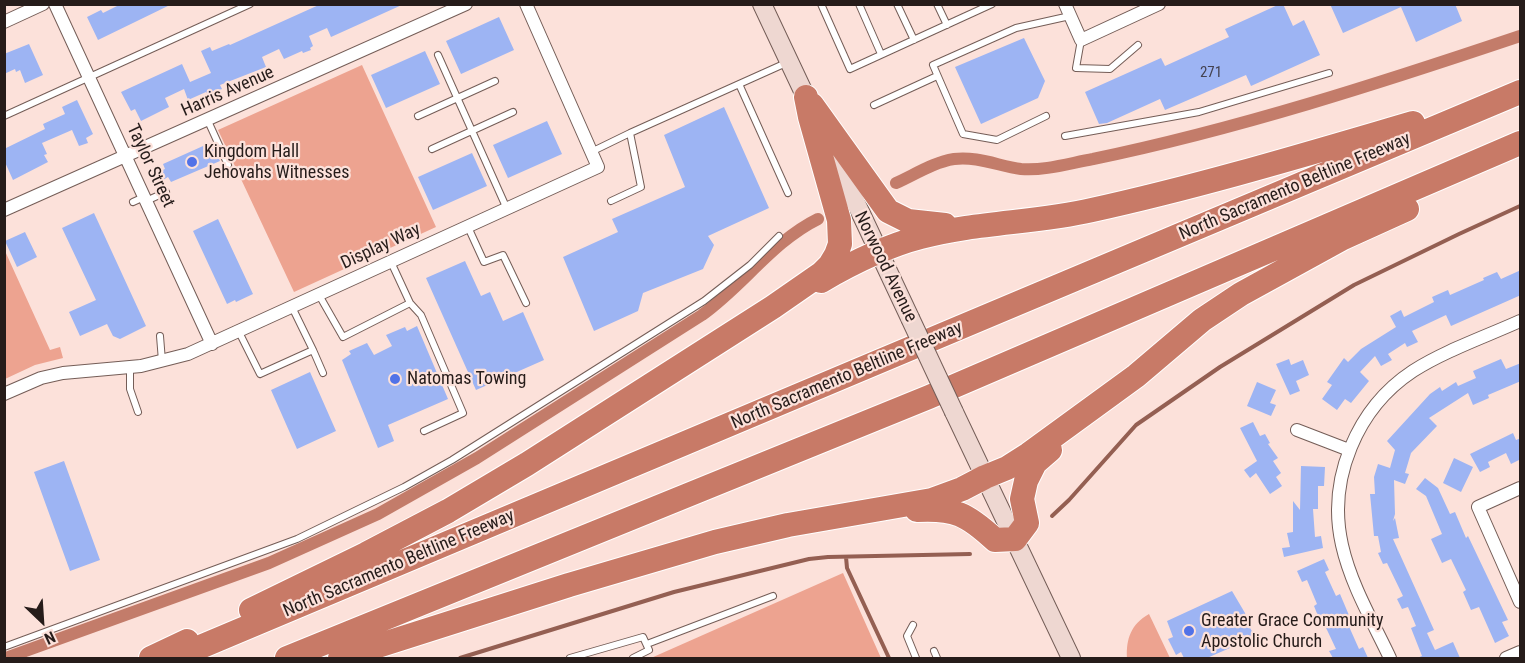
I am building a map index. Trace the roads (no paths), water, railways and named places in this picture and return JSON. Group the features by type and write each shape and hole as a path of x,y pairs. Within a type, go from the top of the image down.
{"highway":[{"path":"773,307 878,252 922,236 1088,211 1168,194 1520,92"},
{"name":"North Sacramento Beltline Freeway","path":"174,658 1520,92"},
{"path":"806,97 888,211 908,220 966,228"},
{"path":"151,658 448,512 773,307 822,273 836,255 840,244 839,220 806,97"},
{"path":"287,658 929,397 1521,143"},
{"path":"862,511 941,510 961,513 978,523 995,540 1015,539 1027,523 1022,499 1026,481 1035,463 1202,321 1241,294 1342,238 1521,154"},
{"path":"340,658 558,588 715,542 788,525 932,500 1007,468 1136,376"}],"main road":[{"name":"Norwood Avenue","path":"762,4 1071,658"}],"street":[{"path":"4,22 43,4"},
{"name":"Taylor Street","path":"55,4 125,156 141,200 212,344"},
{"name":"Harris Avenue","path":"4,210 208,121 437,10 466,4"},
{"path":"526,4 591,152"},
{"path":"1067,10 1081,40 1159,4"},
{"name":"Display Way","path":"4,394 41,378 63,373 130,367 188,354 598,167 591,152"},
{"path":"1390,658 1353,578 1342,544 1338,501 1349,450 1365,420 1380,399 1413,371 1521,321"},
{"path":"1297,430 1349,450"},
{"path":"1521,488 1478,507 1521,602"},
{"path":"1506,658 1521,652"}],"lane":[{"path":"4,116 250,4"},
{"path":"821,4 849,69 947,25 979,7 992,4"},
{"path":"859,4 881,54"},
{"path":"897,4 914,40"},
{"path":"937,4 947,25"},
{"path":"1046,116 997,140 963,134 933,65 1016,28 1067,10"},
{"path":"1081,40 1076,68 1110,69 1138,45"},
{"path":"438,55 507,209"},
{"path":"591,152 789,61"},
{"path":"1065,136 1199,112 1329,73"},
{"path":"874,105 937,76"},
{"path":"418,116 495,81"},
{"path":"739,84 788,193"},
{"path":"432,149 513,112"},
{"path":"208,121 228,165"},
{"path":"611,201 641,187 630,133"},
{"path":"141,200 166,192"},
{"path":"468,227 484,262 503,255 526,303"},
{"path":"4,647 297,540 404,487 452,460 704,301 750,265 779,236"},
{"path":"391,262 410,303 421,315 463,413 424,431"},
{"path":"320,295 343,337 410,303"},
{"path":"292,307 323,373"},
{"path":"239,332 260,374 313,350"},
{"path":"160,336 162,361"},
{"path":"130,367 130,389 138,412"},
{"path":"647,644 773,596"},
{"path":"913,625 907,636 916,658"},
{"path":"570,658 643,637 649,650 633,658"},
{"path":"934,651 938,658"}],"waterway":[{"path":"896,183 932,166 954,159 980,160 1021,169 1039,169 1147,147 1308,104 1520,36"},
{"path":"1052,516 1136,425 1220,367 1354,285 1520,206"},
{"path":"6,658 269,563 378,514 477,458 702,315 731,291 772,251 818,219"},
{"path":"460,658 674,592 809,559 970,554"},
{"path":"846,557 847,568 889,658"}],"place":[{"name":"Kingdom Hall Jehovahs Witnesses","path":"192,162"},
{"name":"Natomas Towing","path":"395,379"},
{"name":"Greater Grace Community Apostolic Church","path":"1189,631"}]}
